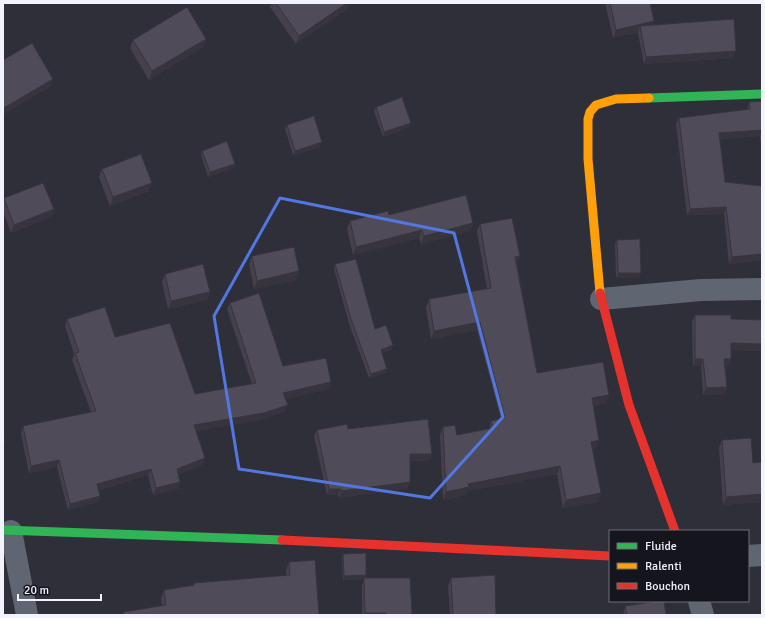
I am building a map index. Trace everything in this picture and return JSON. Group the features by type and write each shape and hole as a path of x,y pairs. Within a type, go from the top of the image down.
{"street":[{"path":"675,530 629,405 601,299 588,159 588,119 596,105 616,99 762,94"},
{"path":"601,299 701,290 762,289"},
{"path":"27,615 7,530 248,538 609,556"},
{"path":"749,556 762,555"},
{"path":"699,602 703,615"}],"highlighted area":[{"path":"280,198 454,233 503,417 430,498 239,469 214,316"}],"building":[{"path":"276,3 347,3 299,36"},
{"path":"610,3 650,3 654,21 616,30"},
{"path":"187,7 206,39 152,71 133,40"},
{"path":"734,19 736,51 646,57 640,26"},
{"path":"32,43 53,79 4,108 3,60"},
{"path":"402,97 411,123 384,132 376,107"},
{"path":"762,101 762,130 719,133 725,182 762,186 762,254 732,257 726,207 690,209 679,118 750,109 749,102"},
{"path":"314,116 322,142 295,151 287,125"},
{"path":"227,141 235,164 210,172 202,151"},
{"path":"141,154 152,183 113,197 102,169"},
{"path":"43,183 54,209 14,225 4,198"},
{"path":"466,195 473,223 424,236 422,230 356,247 350,221 388,211 389,215"},
{"path":"512,218 520,256 515,257 537,373 603,362 609,395 592,398 599,440 591,442 601,493 566,500 560,466 468,484 469,487 446,492 443,427 455,425 457,435 493,428 491,421 505,418 480,322 434,331 429,299 491,288 480,224"},
{"path":"640,239 641,273 618,273 617,240"},
{"path":"294,247 299,271 257,281 252,256"},
{"path":"356,259 375,329 386,325 393,345 381,350 387,369 371,374 351,319 335,264"},
{"path":"203,264 210,292 171,301 165,274"},
{"path":"259,293 283,366 326,358 331,382 283,393 288,405 264,413 194,425 205,458 177,469 180,482 156,488 151,469 97,484 100,496 70,504 59,460 31,466 23,426 96,411 75,353 79,352 67,319 105,307 115,337 170,323 195,394 256,383 230,303"},
{"path":"695,315 731,315 731,319 762,320 762,344 731,343 731,359 724,359 727,387 706,388 703,359 695,359"},
{"path":"428,419 432,454 410,454 410,482 341,491 341,489 329,489 317,430 347,424 348,429"},
{"path":"3,430 5,441 3,441"},
{"path":"751,438 753,463 762,462 762,494 726,497 722,440"},
{"path":"366,553 366,575 344,576 343,554"},
{"path":"315,560 319,615 124,615 124,612 166,605 164,590 194,585 194,583 290,575 289,562"},
{"path":"495,575 496,615 453,615 451,578"},
{"path":"364,578 410,578 412,615 365,613"},
{"path":"651,602 664,602 666,615 627,615 625,606"}],"traffic: fast":[{"path":"649,98 762,94"},
{"path":"3,530 282,540"}],"traffic: slow":[{"path":"600,293 588,159 588,119 590,112 596,105 616,99 649,98"}],"traffic: jam":[{"path":"600,293 629,405 675,530"},
{"path":"282,540 609,556"}]}
